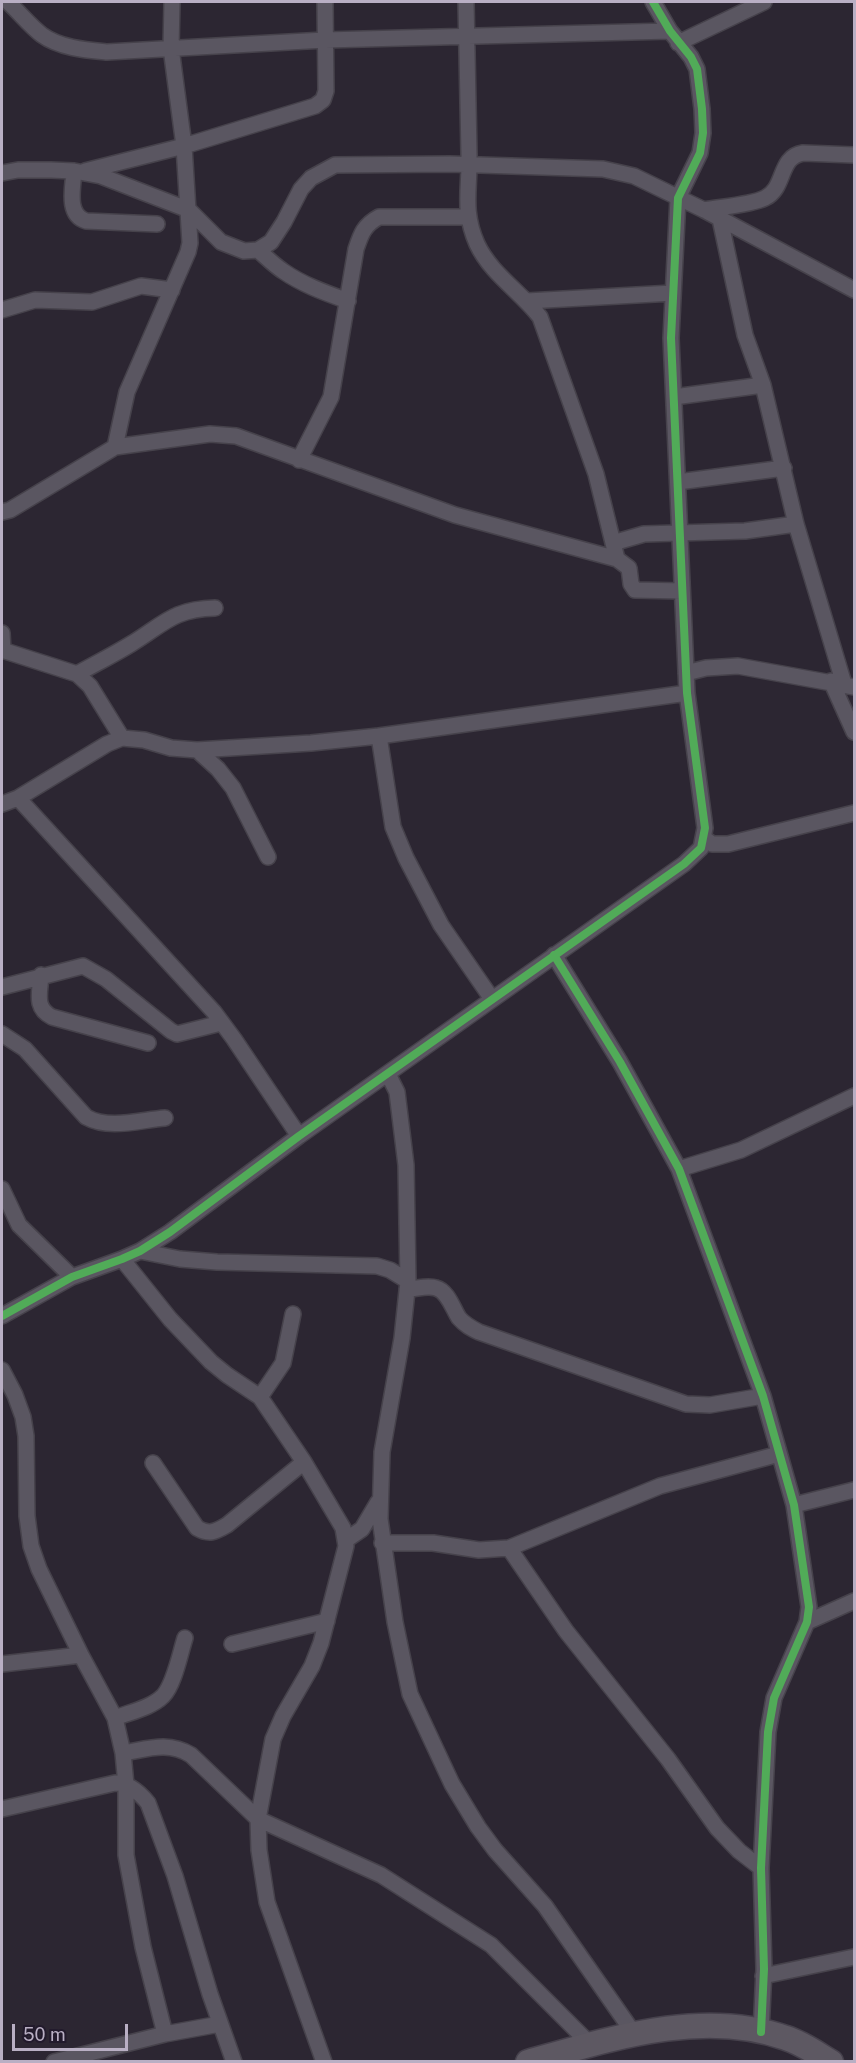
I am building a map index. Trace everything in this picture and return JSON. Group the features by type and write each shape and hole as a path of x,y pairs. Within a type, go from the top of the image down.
{"main road":[{"path":"528,2061 590,2044 635,2035 722,2025 785,2038 808,2047 831,2061"}],"street":[{"path":"8,2 43,36 61,44 107,52 325,40 467,36 674,37 764,2"},
{"path":"115,447 127,392 154,325 188,252 189,210 184,146 171,48 172,2"},
{"path":"78,171 184,146 315,106 323,100 326,91 325,2"},
{"path":"466,2 470,165 467,192 468,217 478,246 491,266 540,317 596,474 617,560"},
{"path":"2,1316 72,1277 122,1260 140,1251 170,1232 299,1136 694,856 701,848 704,837 704,816 687,693 671,338 678,198 700,153 703,133 697,69 653,2"},
{"path":"704,210 765,198 774,192 787,161 794,154 855,155"},
{"path":"2,173 18,170 78,171 101,176 189,210 221,242 244,251 258,250 272,242 301,189 311,178 335,165 470,165 603,169 634,176 704,210 855,290"},
{"path":"78,171 73,202 74,213 78,218 86,221 157,224"},
{"path":"299,460 331,397 356,249 362,231 369,222 379,217 468,217"},
{"path":"720,219 745,335 763,385 796,524 855,732"},
{"path":"258,250 283,271 308,286 348,301"},
{"path":"2,310 35,300 92,302 141,286 172,290"},
{"path":"527,301 673,293"},
{"path":"674,397 763,385"},
{"path":"2,512 10,510 115,447 210,434 228,435 259,442 299,460 455,515 617,560 629,568 631,584 635,590 682,591"},
{"path":"678,482 784,468"},
{"path":"613,543 644,534 744,531 796,524"},
{"path":"77,674 132,643 164,620 195,609 215,608"},
{"path":"2,633 2,650 77,674 90,686 122,738"},
{"path":"686,673 706,668 738,666 843,684"},
{"path":"2,804 18,798 106,744 122,738 144,740 171,748 197,750 379,736 687,693"},
{"path":"379,736 393,827 406,858 441,925 492,999"},
{"path":"197,750 218,769 233,789 268,857"},
{"path":"18,798 221,1023 299,1136"},
{"path":"704,837 712,844 729,844 855,813"},
{"path":"554,955 620,1062 679,1169 763,1396 794,1505 808,1593 807,1622 780,1681 771,1714 761,1868 763,1976 761,2032"},
{"path":"2,987 82,966 106,979 177,1034 221,1023"},
{"path":"41,975 40,1006 44,1013 148,1043"},
{"path":"2,1034 25,1049 86,1117 94,1122 106,1124 165,1118"},
{"path":"388,1074 397,1092 406,1165 408,1285 402,1338 382,1452 382,1543 410,1694 452,1784 478,1827 495,1850 545,1906 579,1951 635,2035"},
{"path":"679,1169 741,1150 853,1102"},
{"path":"2,1189 19,1225 72,1277"},
{"path":"140,1251 180,1259 217,1262 377,1266 390,1270 408,1285 435,1287 441,1290 460,1319 467,1326 479,1332 686,1404 710,1405 763,1396"},
{"path":"122,1260 170,1319 211,1362 260,1396 304,1462 343,1528 346,1540 327,1621 312,1666 283,1716 273,1739 258,1819 259,1851 267,1902 324,2061"},
{"path":"260,1396 283,1363 293,1314"},
{"path":"2,1370 23,1416 26,1436 27,1516 31,1546 39,1569 115,1718 123,1753 126,1785 126,1855 143,1947 165,2034"},
{"path":"382,1543 453,1545 479,1550 509,1548 660,1486 779,1454"},
{"path":"153,1463 197,1528 207,1533 215,1532 227,1525 304,1462"},
{"path":"794,1505 855,1490"},
{"path":"346,1540 362,1528 381,1498"},
{"path":"509,1548 566,1631 668,1759 717,1828 739,1851 761,1868"},
{"path":"807,1622 855,1600"},
{"path":"232,1644 327,1621"},
{"path":"115,1718 152,1704 163,1696 185,1638"},
{"path":"2,1664 81,1655"},
{"path":"123,1753 170,1746 180,1748 258,1819 381,1875 491,1945 590,2044"},
{"path":"2,1809 120,1783 142,1795 148,1803 175,1876 220,2024 234,2061"},
{"path":"763,1976 855,1957"},
{"path":"54,2061 165,2034 220,2024"}],"cycle path":[{"path":"2,1316 72,1277 140,1251 170,1232 299,1136 684,864 701,848 705,828 687,693 671,338 678,198 700,153 703,133 702,109 697,69 653,2"},
{"path":"554,955 620,1062 679,1169 763,1396 794,1505 809,1607 807,1622 774,1698 768,1732 761,1868 764,1969 761,2032"}]}
